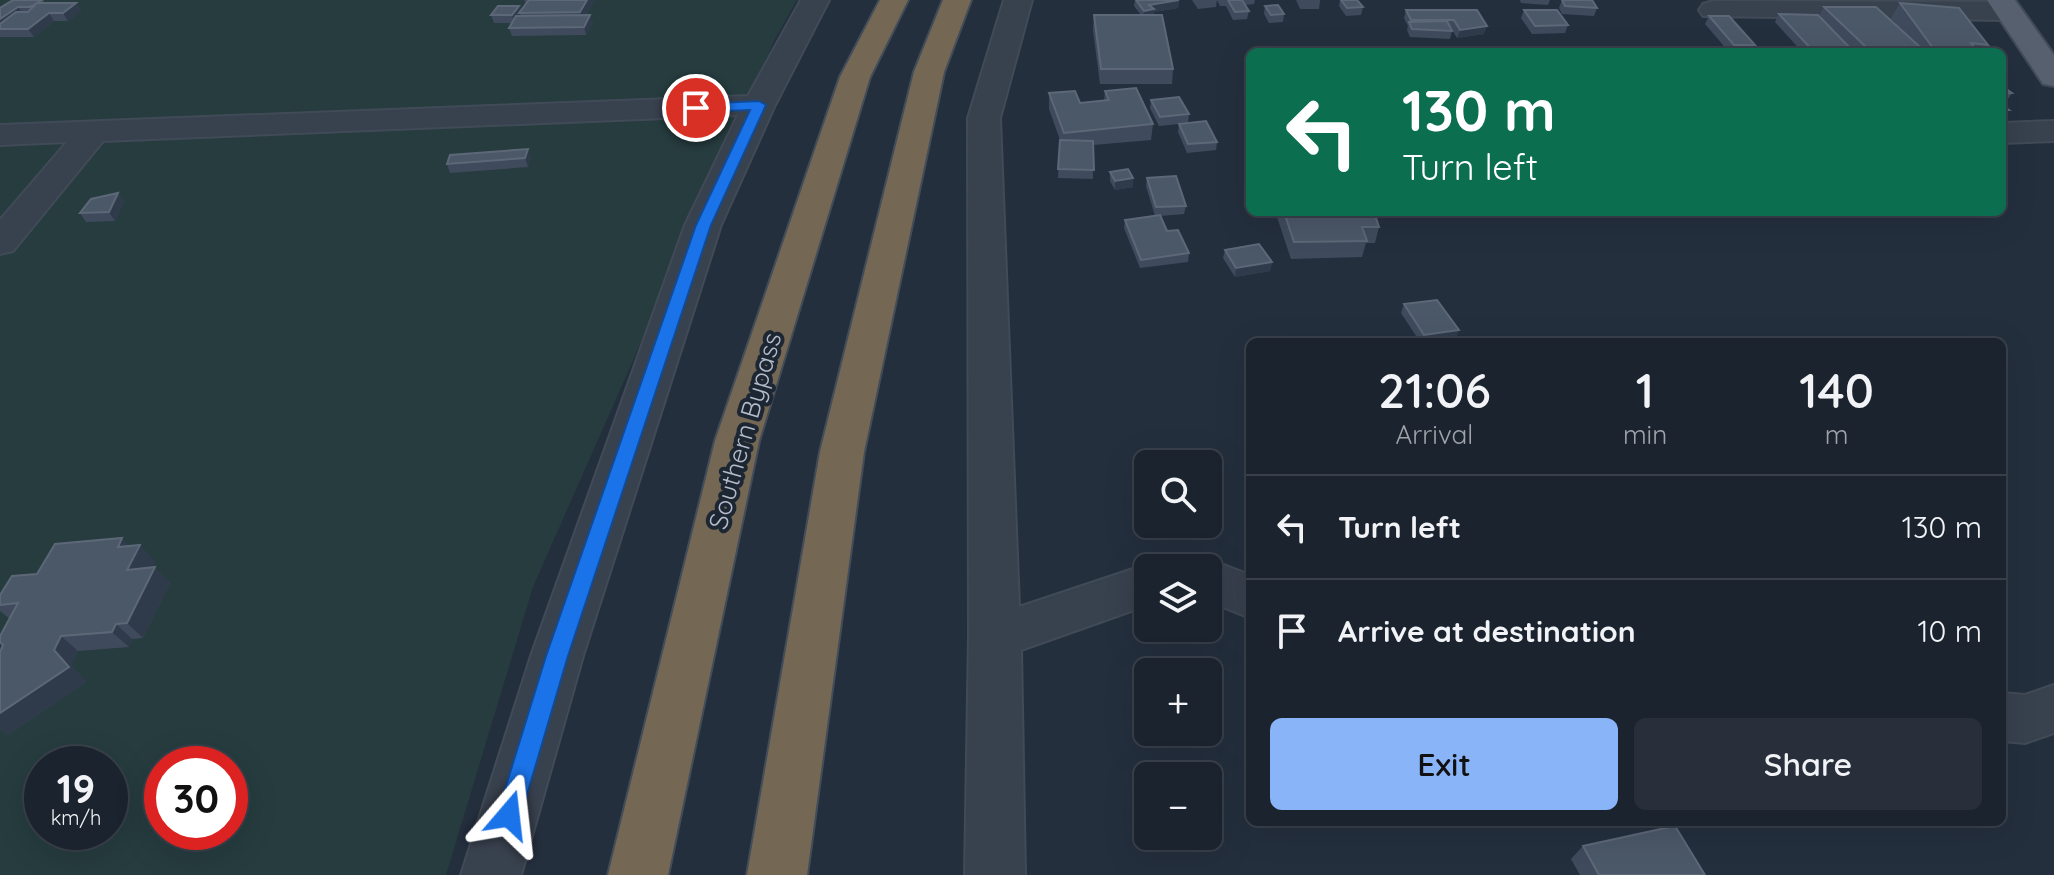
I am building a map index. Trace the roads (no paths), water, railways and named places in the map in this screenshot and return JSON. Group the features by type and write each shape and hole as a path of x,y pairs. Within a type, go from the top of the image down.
{"highway":[{"name":"Southern Bypass","path":"638,875 737,441 855,77 894,0"},
{"path":"777,875 845,437 929,72 957,0"}],"main road":[{"path":"2004,6 2054,77"}],"street":[{"path":"491,875 557,656 703,225 759,105 815,0"},
{"path":"995,875 995,637 984,118 1018,0"},
{"path":"1713,10 2004,6"},
{"path":"0,135 759,105"},
{"path":"0,243 94,131"},
{"path":"2006,133 2054,131"},
{"path":"1222,585 1246,595"},
{"path":"995,637 1134,589"},
{"path":"2006,717 2025,719 2054,709"}]}
